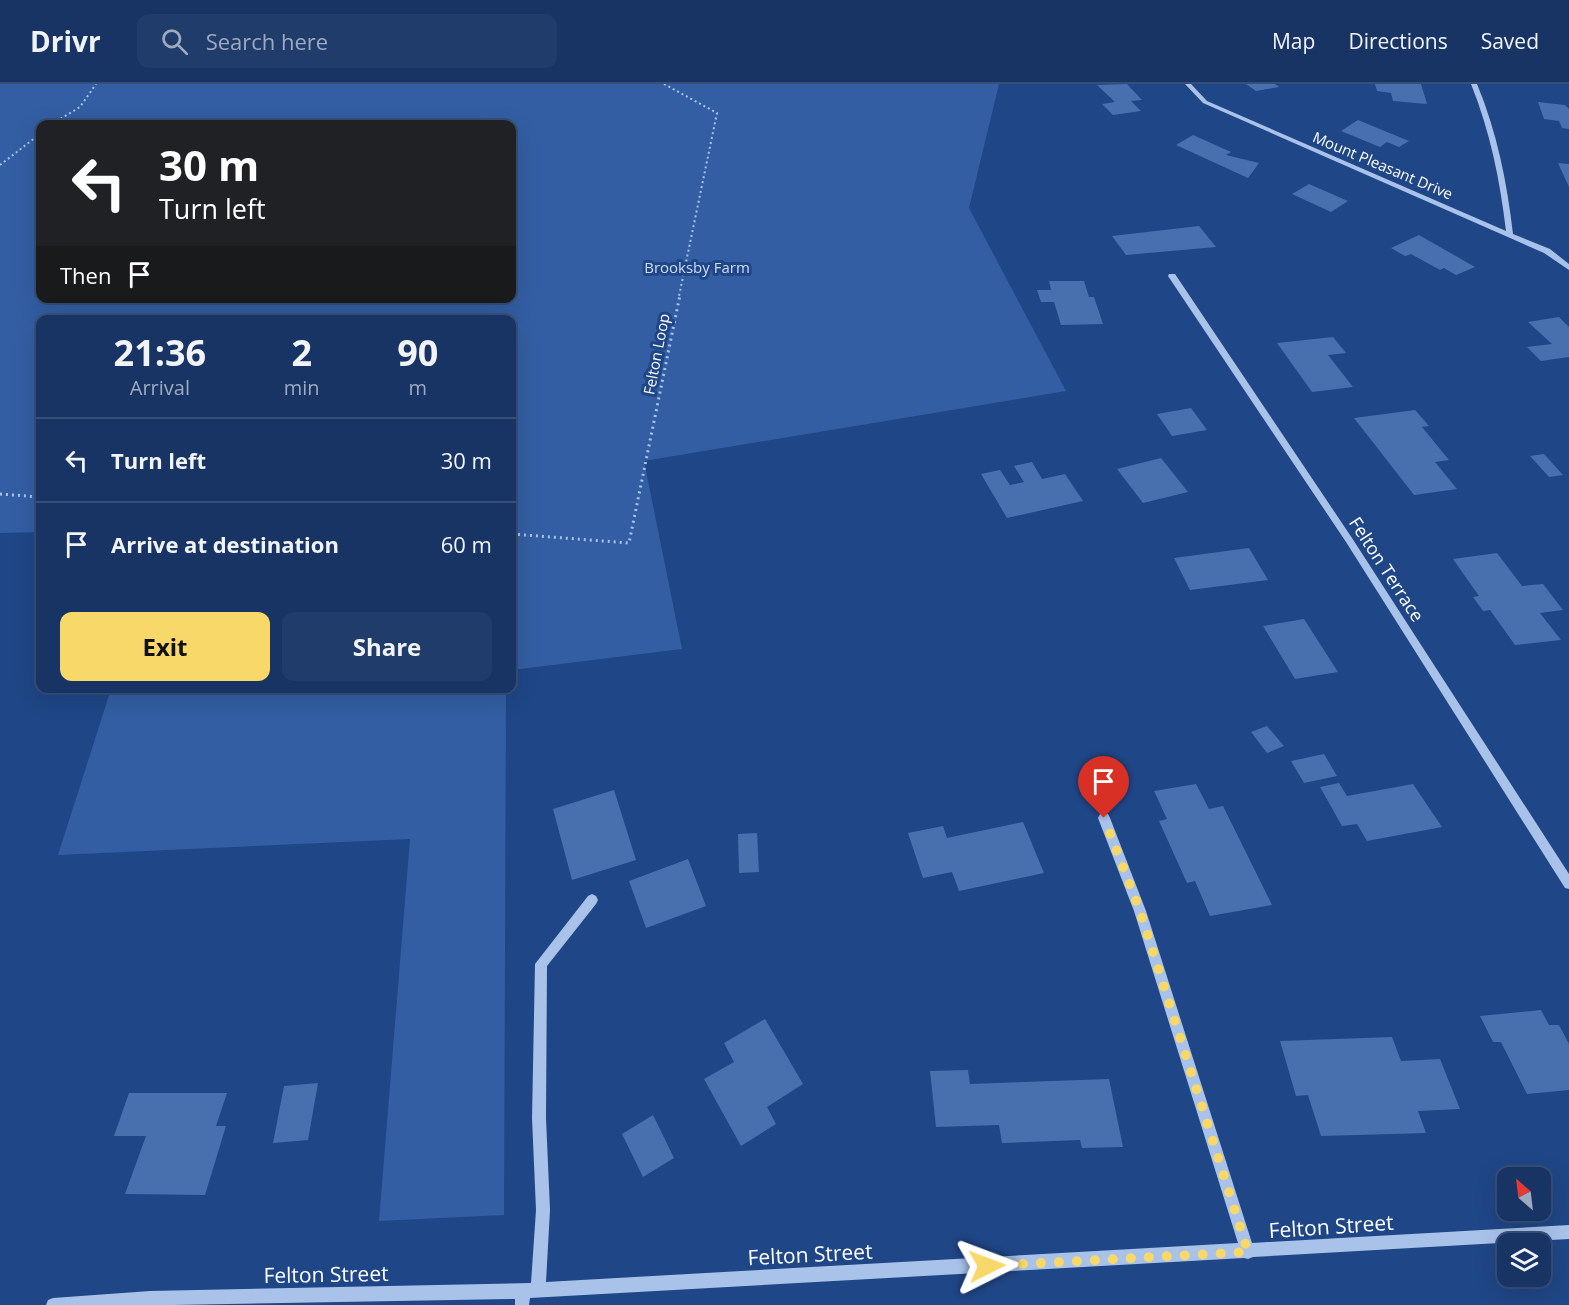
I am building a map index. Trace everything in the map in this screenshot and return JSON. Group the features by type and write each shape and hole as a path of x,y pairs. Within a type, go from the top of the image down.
{"street":[{"name":"Mount Pleasant Drive","path":"1188,84 1206,102 1547,251 1569,268"},
{"path":"1474,84 1485,108 1503,175 1510,235"},
{"name":"Felton Terrace","path":"1172,276 1349,540 1569,884"},
{"path":"1104,818 1140,911 1248,1252"},
{"path":"528,1295 543,1210 539,1118 541,964 592,900"},
{"name":"Felton Street","path":"53,1305 150,1298 528,1295 1569,1232"}],"path":[{"path":"59,120 80,107 96,84"},
{"name":"Felton Loop","path":"516,534 629,543 717,113 664,84"},
{"path":"0,165 36,137"},
{"path":"0,494 36,497"}],"green space":[{"name":"Brooksby Farm","path":"0,84 999,84 969,208 1066,391 644,461 682,649 516,670 516,315 36,315 36,532 0,533"},
{"path":"110,693 506,693 504,1215 379,1221 410,839 58,855"}],"building":[{"path":"1127,84 1142,100 1131,101 1141,111 1113,115 1102,104 1115,102 1097,85"},
{"path":"1246,84 1275,84 1279,87 1256,91"},
{"path":"1375,84 1421,84 1427,104 1393,101 1391,93 1377,91"},
{"path":"1538,102 1565,105 1569,109 1569,129 1562,128 1559,121 1544,119"},
{"path":"1358,120 1409,141 1399,147 1387,142 1380,147 1341,131"},
{"path":"1193,135 1231,152 1226,155 1259,163 1248,178 1176,145"},
{"path":"1558,163 1569,164 1569,187"},
{"path":"1309,184 1348,201 1331,212 1292,194"},
{"path":"1199,226 1216,247 1126,255 1112,236"},
{"path":"1419,235 1475,267 1456,275 1444,268 1440,270 1411,254 1405,256 1391,248"},
{"path":"1049,281 1084,281 1089,297 1094,297 1103,324 1061,325 1054,302 1041,302 1037,290 1051,290"},
{"path":"1559,317 1569,327 1569,357 1541,361 1527,347 1552,344 1528,322"},
{"path":"1333,337 1346,353 1328,355 1353,387 1312,392 1277,343"},
{"path":"1191,408 1207,430 1172,436 1157,414"},
{"path":"1415,410 1429,426 1422,427 1449,460 1435,462 1457,489 1414,495 1354,418"},
{"path":"1544,454 1563,475 1549,477 1530,456"},
{"path":"1161,458 1188,492 1143,503 1117,469"},
{"path":"1032,462 1042,479 1065,474 1083,501 1007,518 981,474 1000,470 1010,485 1024,482 1014,466"},
{"path":"1249,548 1268,580 1190,590 1174,558"},
{"path":"1497,553 1522,586 1543,584 1563,610 1540,613 1561,640 1515,645 1490,610 1483,611 1473,597 1479,596 1453,559"},
{"path":"1304,619 1338,672 1295,679 1263,626"},
{"path":"1267,726 1284,746 1267,753 1251,732"},
{"path":"1324,754 1337,776 1304,783 1291,761"},
{"path":"1339,783 1347,796 1413,784 1442,827 1367,841 1357,824 1342,826 1320,787"},
{"path":"1196,784 1209,809 1223,806 1272,905 1210,916 1195,881 1187,883 1159,821 1167,819 1154,791"},
{"path":"614,790 636,860 572,880 553,809"},
{"path":"1023,822 1044,873 959,891 952,872 923,878 908,833 943,826 947,838"},
{"path":"757,833 759,872 739,873 738,834"},
{"path":"688,859 706,906 646,928 629,881"},
{"path":"1541,1010 1549,1025 1559,1025 1569,1044 1569,1090 1527,1094 1501,1042 1493,1042 1480,1016"},
{"path":"765,1019 803,1084 767,1107 776,1124 741,1146 704,1079 734,1062 724,1043"},
{"path":"1392,1037 1401,1061 1440,1059 1460,1109 1418,1111 1426,1133 1321,1136 1308,1095 1296,1096 1280,1041"},
{"path":"968,1070 970,1084 1109,1079 1123,1147 1082,1148 1080,1140 1002,1143 999,1125 936,1127 930,1071"},
{"path":"318,1083 308,1140 273,1143 284,1086"},
{"path":"129,1093 227,1093 216,1126 226,1126 205,1195 125,1194 146,1136 114,1136"},
{"path":"653,1115 674,1158 643,1177 622,1134"}],"route":[{"path":"987,1266 1248,1252 1140,911 1104,818"}]}
